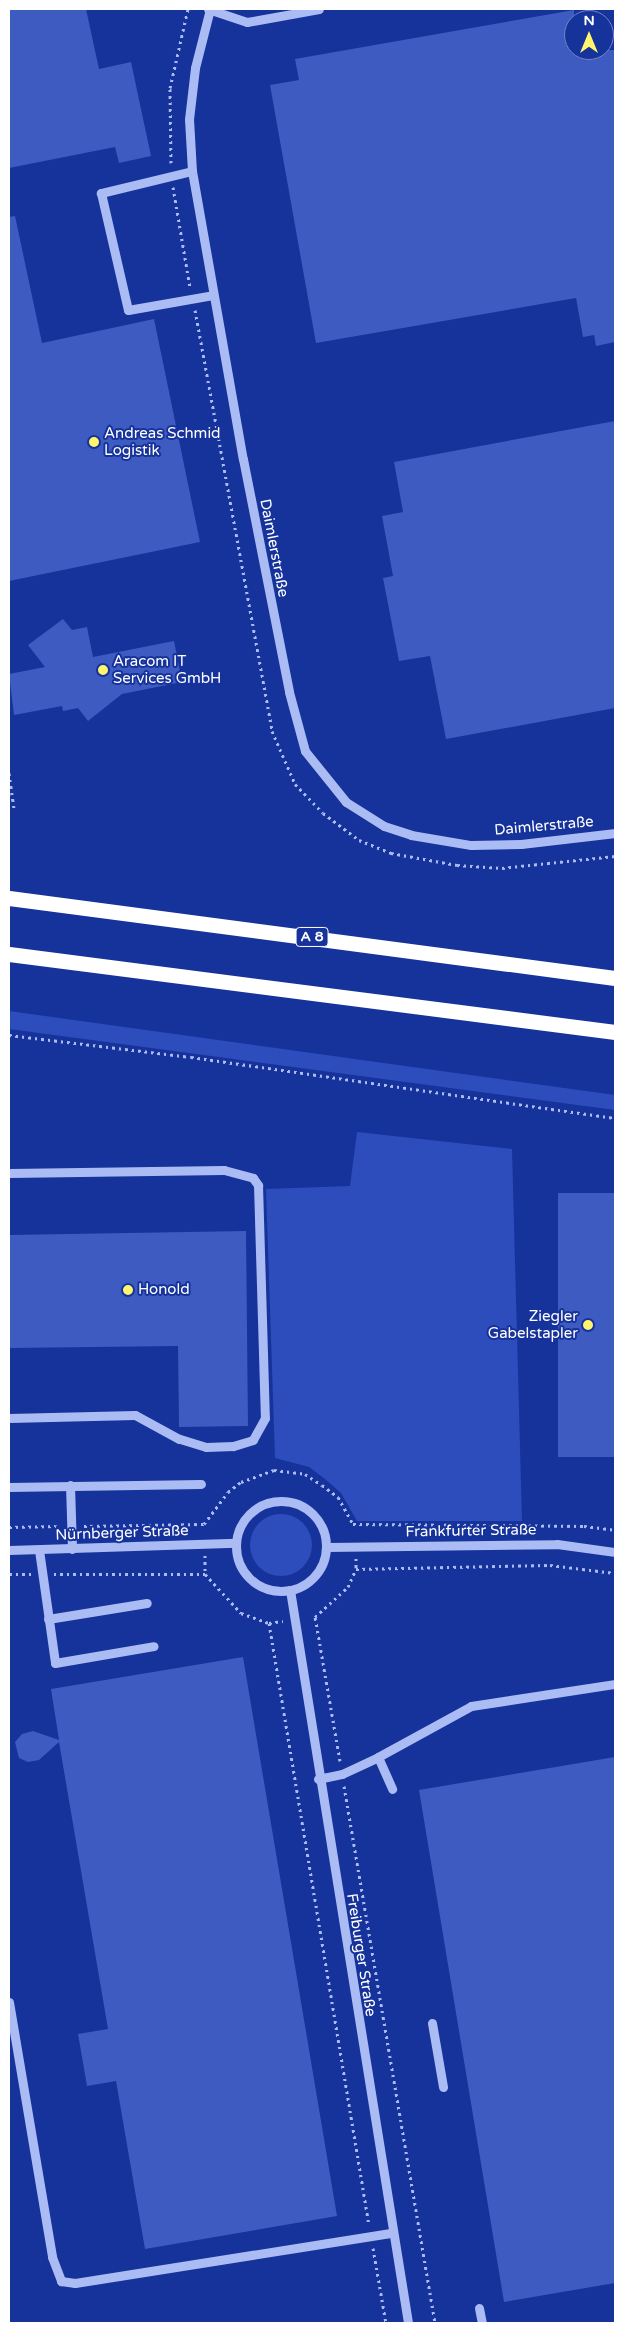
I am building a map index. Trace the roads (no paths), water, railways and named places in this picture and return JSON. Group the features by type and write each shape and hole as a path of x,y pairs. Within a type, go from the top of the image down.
{"highway":[{"name":"A 8","path":"9,898 615,978"},
{"path":"9,954 615,1032"}],"street":[{"path":"209,9 246,22 319,9"},
{"name":"Daimlerstraße","path":"209,9 195,68 190,120 192,171 213,294 289,692 305,752 316,770 364,815 411,835 471,845 615,833"},
{"path":"192,171 101,193 128,310 213,294"},
{"path":"9,1173 224,1170 253,1178 258,1185 265,1418 253,1440 233,1446 206,1447 179,1439 135,1415 9,1418"},
{"path":"9,1486 201,1484"},
{"path":"70,1485 72,1549"},
{"path":"284,1502 305,1508 317,1519 326,1548 318,1573 309,1582 290,1590 268,1590 254,1583 237,1558 236,1543 248,1515 261,1506 284,1502"},
{"name":"Nürnberger Straße","path":"9,1550 236,1543"},
{"name":"Frankfurter Straße","path":"326,1548 557,1544 615,1552"},
{"path":"39,1550 40,1574 55,1663 154,1646"},
{"name":"Freiburger Straße","path":"290,1590 318,1779 408,2323"},
{"path":"48,1619 146,1603"},
{"path":"318,1779 342,1774 378,1757 471,1706 615,1684"},
{"path":"378,1757 392,1789"},
{"path":"9,2002 52,2257 60,2280 75,2283 392,2233"},
{"path":"432,2023 443,2088"},
{"path":"480,2308 482,2323"}],"place":[{"name":"Andreas Schmid Logistik","path":"94,442"},
{"name":"Aracom IT Services GmbH","path":"103,670"},
{"name":"Honold","path":"128,1290"},
{"name":"Ziegler Gabelstapler","path":"588,1325"}]}
